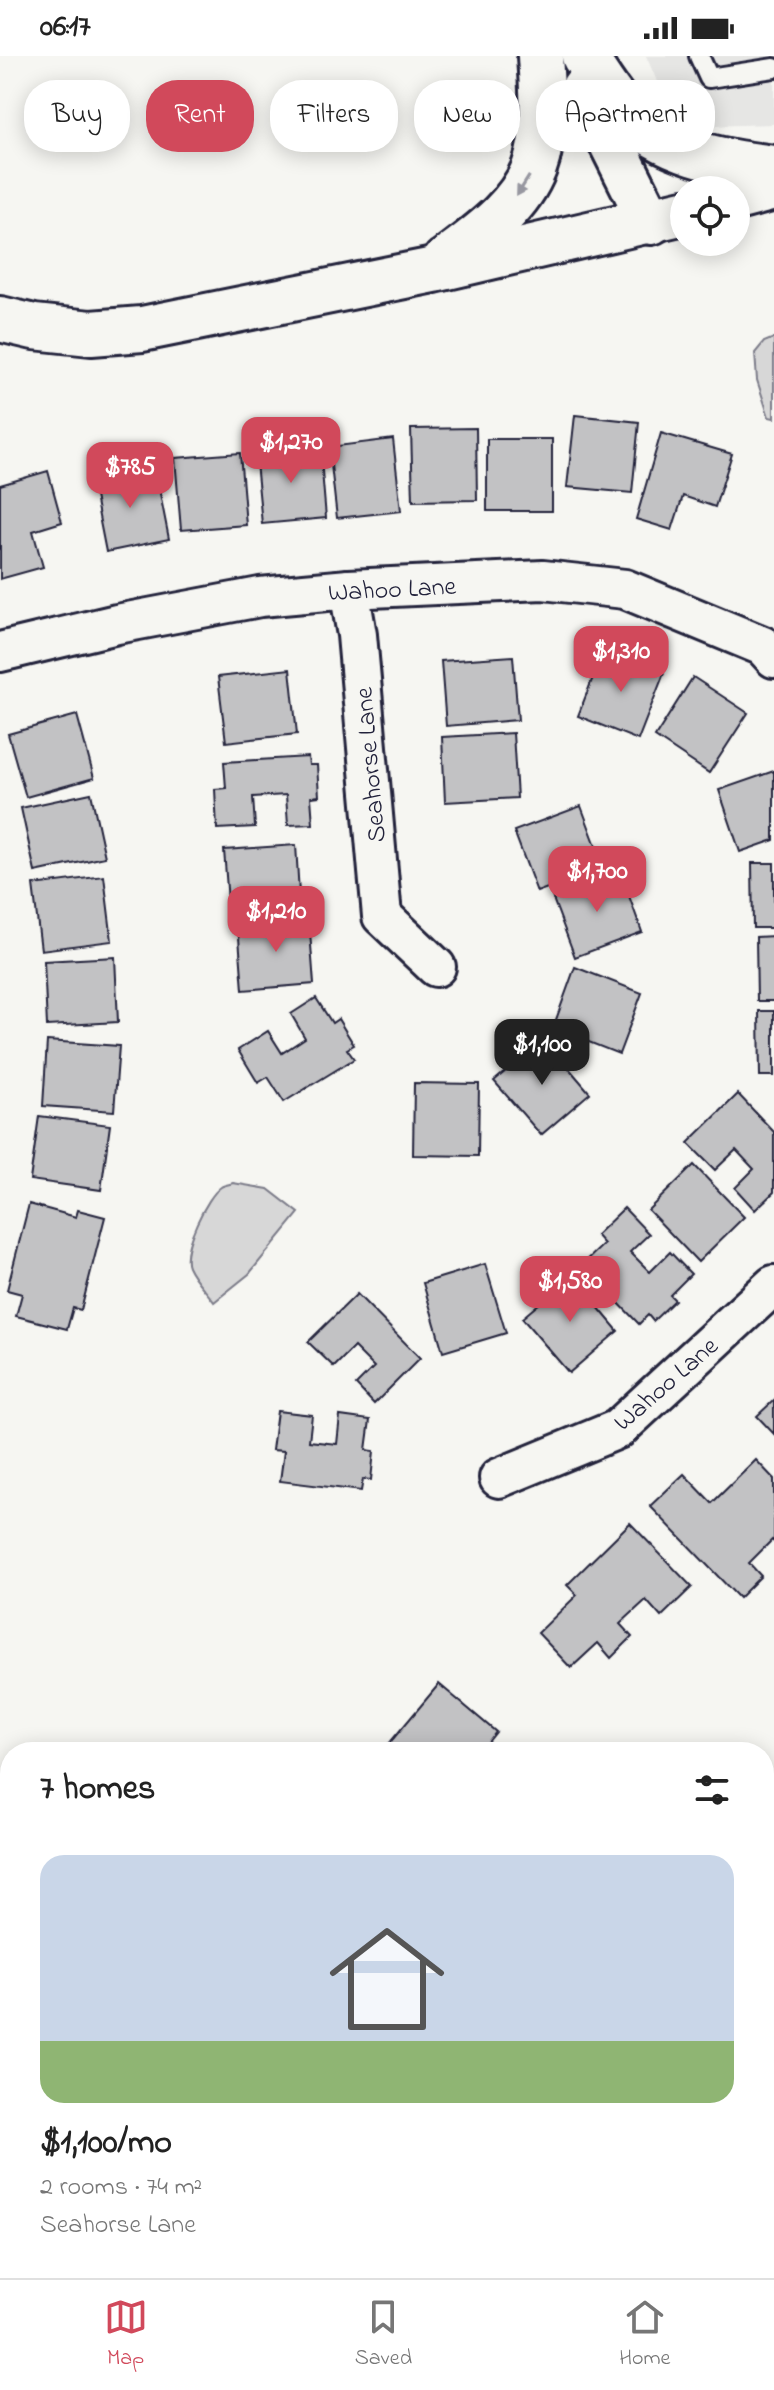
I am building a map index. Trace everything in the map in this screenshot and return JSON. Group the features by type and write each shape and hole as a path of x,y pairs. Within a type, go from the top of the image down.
{"main road":[{"path":"434,270 490,228 521,192 534,167 542,124 540,56"},
{"path":"0,319 34,327 91,333 142,329 434,270 668,217 567,56"},
{"path":"584,56 624,112 662,142 742,165 774,168"},
{"path":"750,194 774,188"}],"street":[{"name":"Wahoo Lane","path":"0,652 117,624 260,597 349,589 543,580 625,589 763,646 774,658"},
{"name":"Seahorse Lane","path":"349,589 357,635 382,916 436,967"},
{"name":"Wahoo Lane","path":"499,1478 618,1429 774,1285"}],"lane":[{"path":"699,56 709,78 774,68"}],"shaded area":[{"path":"646,56 774,56 774,124 715,126 715,80 656,80"},
{"path":"774,338 774,418 769,417 757,380 755,353 764,342"},
{"path":"233,1183 268,1189 299,1213 249,1274 214,1302 188,1266 188,1248 215,1192"}],"building":[{"path":"575,415 639,422 632,493 567,487"},
{"path":"476,428 477,500 413,501 411,429"},
{"path":"661,433 732,454 715,507 683,496 672,530 636,519"},
{"path":"393,439 401,511 337,518 329,447"},
{"path":"487,439 552,439 552,511 487,511"},
{"path":"320,447 326,518 262,524 255,452"},
{"path":"240,453 246,525 181,530 175,458"},
{"path":"155,468 169,539 106,552 92,481"},
{"path":"48,471 62,522 33,531 43,567 0,579 0,485"},
{"path":"604,649 664,673 638,740 578,716"},
{"path":"513,656 518,720 446,726 441,661"},
{"path":"290,669 297,734 226,742 218,677"},
{"path":"693,677 748,713 709,773 655,737"},
{"path":"77,715 94,778 26,797 8,734"},
{"path":"513,733 517,798 445,802 442,737"},
{"path":"308,757 309,765 317,765 319,796 311,797 313,824 288,825 286,795 253,797 255,827 217,829 215,789 226,788 224,762"},
{"path":"774,771 774,840 740,852 719,790"},
{"path":"91,793 105,857 35,872 21,808"},
{"path":"581,806 604,867 537,892 514,831"},
{"path":"296,845 300,910 229,915 224,850"},
{"path":"752,863 774,863 774,928 753,928"},
{"path":"620,871 642,932 575,957 552,896"},
{"path":"104,876 112,941 41,950 33,885"},
{"path":"309,919 314,984 243,990 238,924"},
{"path":"774,936 774,1001 757,1001 756,937"},
{"path":"115,957 118,1022 47,1026 44,961"},
{"path":"575,967 642,993 619,1054 553,1028"},
{"path":"316,998 332,1023 338,1019 354,1045 347,1049 354,1059 284,1102 268,1077 258,1083 238,1050 268,1031 282,1053 305,1038 291,1014"},
{"path":"759,1011 774,1011 774,1076 760,1076"},
{"path":"544,1039 590,1093 541,1135 494,1081"},
{"path":"47,1041 119,1046 114,1111 43,1106"},
{"path":"414,1083 479,1084 478,1156 413,1155"},
{"path":"738,1094 774,1132 774,1192 755,1210 735,1188 754,1169 736,1150 715,1170 688,1143"},
{"path":"39,1116 110,1125 101,1190 30,1180"},
{"path":"694,1165 744,1217 698,1262 648,1210"},
{"path":"29,1204 76,1217 78,1210 105,1217 81,1310 73,1308 67,1329 16,1316 22,1294 7,1290"},
{"path":"624,1208 649,1234 630,1252 650,1272 670,1252 691,1274 670,1295 675,1300 653,1321 648,1315 639,1324 582,1265 604,1244 596,1235"},
{"path":"485,1264 506,1333 443,1352 423,1283"},
{"path":"572,1276 618,1331 569,1373 522,1318"},
{"path":"357,1294 420,1358 374,1404 356,1385 374,1367 354,1347 334,1367 308,1342"},
{"path":"774,1400 774,1434 757,1416"},
{"path":"277,1411 312,1415 309,1441 337,1444 340,1416 370,1420 366,1450 374,1451 371,1480 363,1479 361,1491 280,1481 284,1451 272,1450"},
{"path":"756,1460 774,1479 774,1542 772,1540 749,1563 761,1576 739,1598 650,1506 684,1474 712,1503"},
{"path":"630,1523 692,1587 661,1617 646,1600 620,1624 632,1637 611,1658 598,1643 571,1668 538,1633 577,1595 567,1585"},
{"path":"439,1684 496,1732 488,1742 390,1742"}]}
